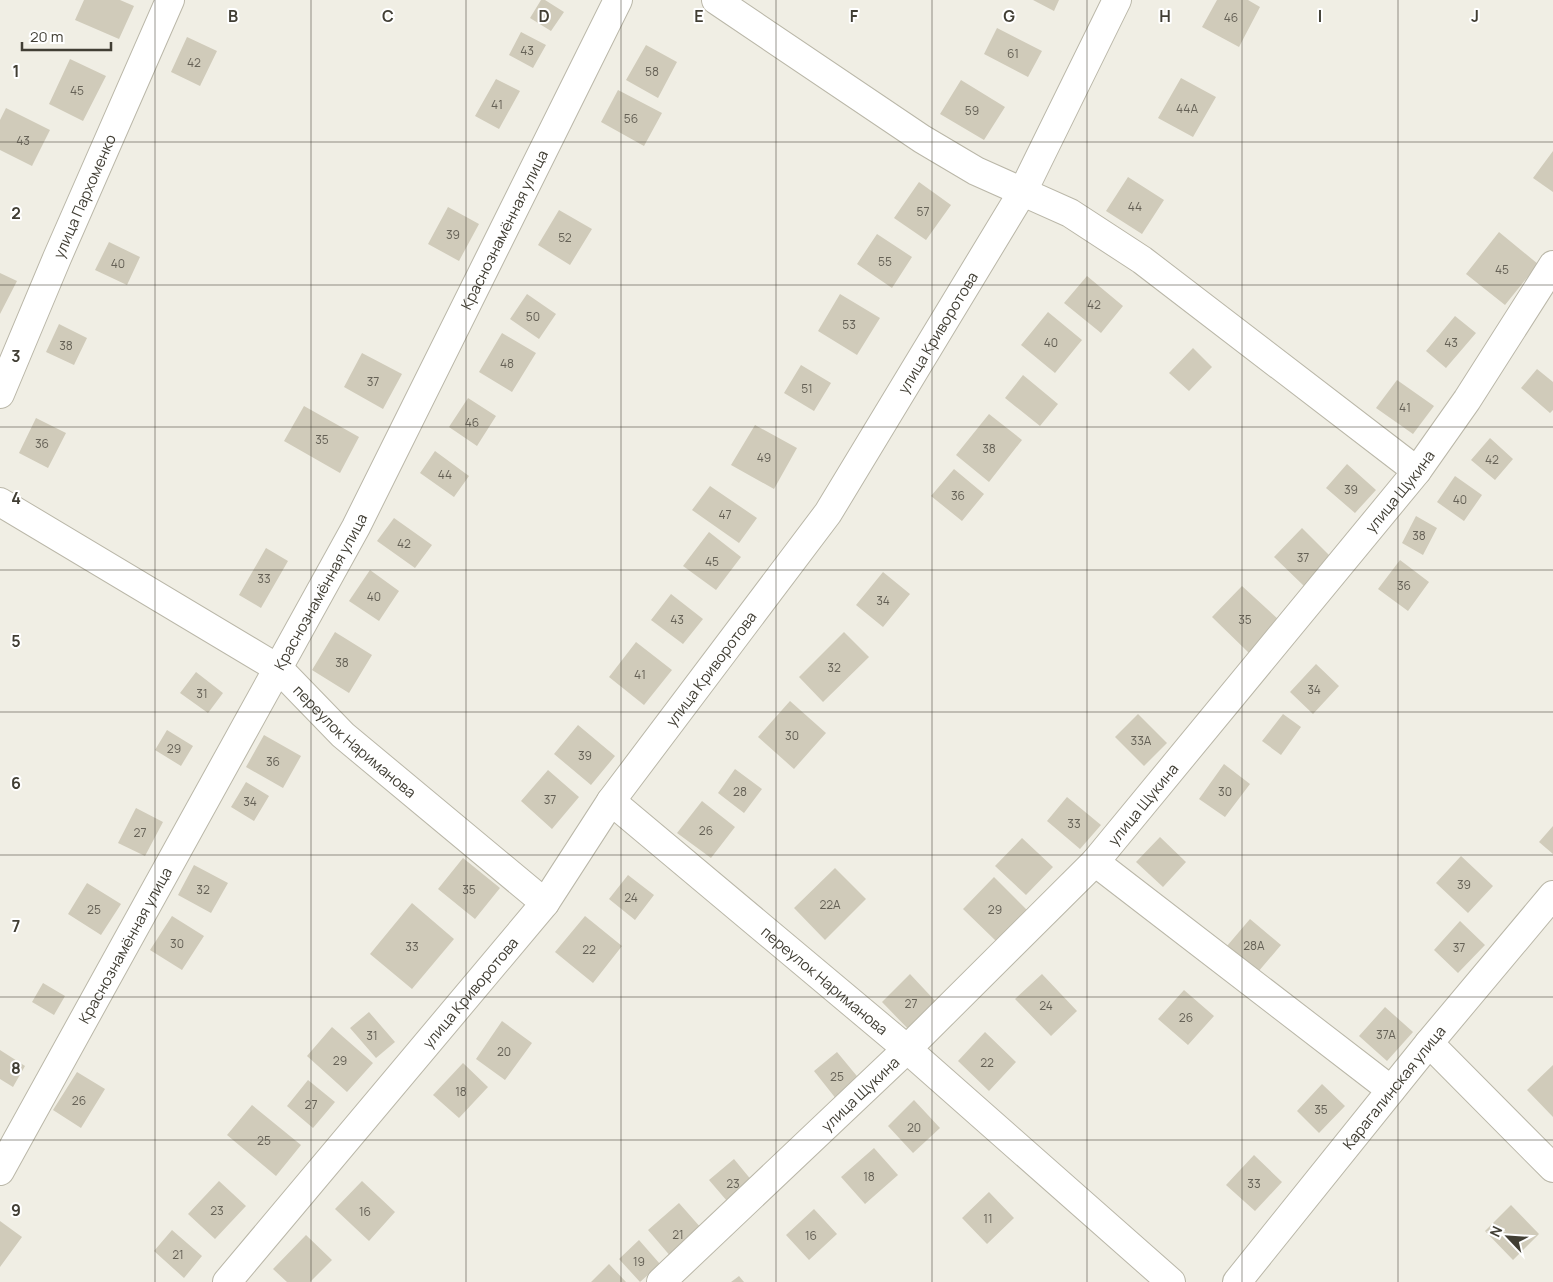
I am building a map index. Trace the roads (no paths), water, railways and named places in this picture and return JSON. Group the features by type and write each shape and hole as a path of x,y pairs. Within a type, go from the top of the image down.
{"street":[{"name":"улица Пархоменко","path":"0,394 57,258 170,0"},
{"name":"Краснознамённая улица","path":"0,1171 356,527 618,0"},
{"path":"716,0 922,139 976,171 1070,213 1142,260 1417,471"},
{"name":"улица Криворотова","path":"226,1282 545,903 611,801 828,513 1023,192 1117,0"},
{"name":"улица Щукина","path":"661,1282 907,1049 1095,862 1417,471 1467,400 1553,265"},
{"name":"переулок Нариманова","path":"0,502 279,669 343,735 545,903"},
{"name":"переулок Нариманова","path":"611,801 907,1049 1171,1282"},
{"path":"1095,862 1390,1090"},
{"name":"Карагалинская улица","path":"1237,1282 1390,1090 1553,895"},
{"path":"1429,1043 1553,1168"}]}
